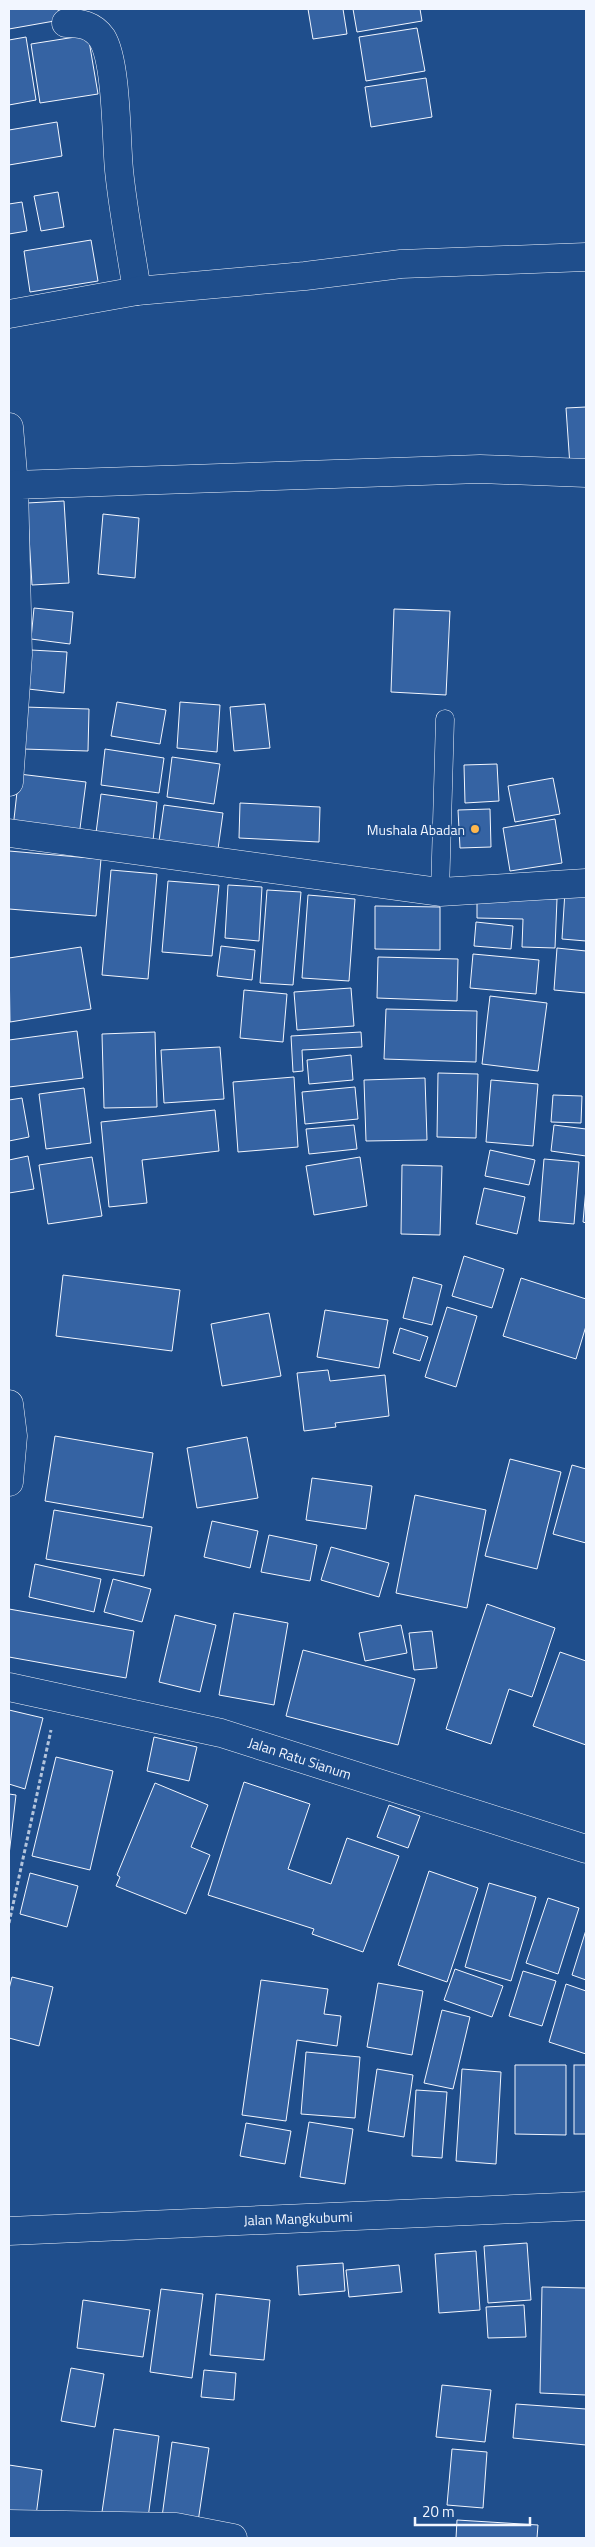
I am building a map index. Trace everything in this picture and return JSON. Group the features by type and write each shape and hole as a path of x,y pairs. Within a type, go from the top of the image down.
{"street":[{"path":"66,23 79,23 91,26 102,38 108,53 113,90 119,173 137,291"},
{"path":"9,314 137,291 305,276 401,264 586,257"},
{"path":"9,427 14,485 13,570 18,656 9,782"},
{"path":"14,485 480,469 586,473"},
{"path":"9,833 440,892 586,883"},
{"path":"9,1404 13,1436 9,1482"},
{"name":"Jalan Ratu Sianum","path":"9,1687 221,1733 586,1849"},
{"name":"Jalan Mangkubumi","path":"9,2231 586,2206"},
{"path":"9,2524 176,2527 233,2538"}],"lane":[{"path":"440,892 445,719"}],"path":[{"path":"9,1923 58,1698"}],"building":[{"path":"9,9 58,9 60,20 9,29"},
{"path":"308,9 343,9 347,34 313,39"},
{"path":"353,9 420,9 422,21 357,32"},
{"path":"417,28 425,71 366,81 359,37"},
{"path":"88,35 98,94 40,103 31,44"},
{"path":"26,37 36,100 9,105 9,40"},
{"path":"426,78 432,117 371,127 365,87"},
{"path":"57,122 62,156 9,165 9,130"},
{"path":"58,192 64,227 41,231 34,196"},
{"path":"22,202 27,231 9,234 9,204"},
{"path":"91,240 98,281 30,292 24,251"},
{"path":"586,407 586,464 570,466 566,408"},
{"path":"64,501 69,583 32,585 27,503"},
{"path":"103,514 139,518 135,578 98,574"},
{"path":"34,608 73,612 70,644 31,639"},
{"path":"394,609 450,611 446,695 391,692"},
{"path":"31,650 67,652 64,693 28,689"},
{"path":"117,702 166,710 160,744 111,736"},
{"path":"180,702 220,705 217,752 177,748"},
{"path":"265,704 270,748 234,751 230,707"},
{"path":"24,707 89,709 88,751 23,749"},
{"path":"105,749 164,758 159,793 101,785"},
{"path":"172,757 220,764 214,804 167,797"},
{"path":"497,764 499,801 465,803 464,765"},
{"path":"19,774 86,782 79,836 13,828"},
{"path":"553,778 560,814 515,822 508,786"},
{"path":"101,794 157,802 153,841 96,833"},
{"path":"240,803 320,807 319,842 239,838"},
{"path":"164,805 223,813 218,849 159,841"},
{"name":"Mushala Abadan","path":"490,809 491,847 460,848 458,810"},
{"path":"555,819 562,863 510,871 503,828"},
{"path":"9,851 101,859 96,916 9,909"},
{"path":"111,870 157,874 148,979 102,975"},
{"path":"168,881 219,885 212,956 162,952"},
{"path":"228,885 262,887 259,941 225,938"},
{"path":"267,890 301,892 293,985 260,983"},
{"path":"565,891 586,893 586,941 562,939"},
{"path":"308,895 355,899 349,981 302,978"},
{"path":"477,897 557,899 555,948 522,947 523,919 477,918"},
{"path":"375,906 440,907 440,950 375,949"},
{"path":"476,922 513,926 511,949 474,946"},
{"path":"221,946 255,950 252,980 217,976"},
{"path":"81,947 91,1009 10,1022 9,958"},
{"path":"557,948 586,951 586,993 554,990"},
{"path":"473,954 539,960 536,994 470,988"},
{"path":"378,957 458,959 457,1001 377,998"},
{"path":"351,988 354,1026 297,1030 294,992"},
{"path":"244,990 287,994 283,1042 240,1038"},
{"path":"490,996 547,1003 538,1071 482,1064"},
{"path":"386,1009 477,1011 476,1062 384,1059"},
{"path":"77,1031 83,1078 9,1087 9,1040"},
{"path":"155,1032 157,1107 104,1108 102,1034"},
{"path":"361,1032 362,1047 302,1050 303,1071 293,1072 291,1036"},
{"path":"220,1047 224,1099 164,1103 161,1050"},
{"path":"351,1055 353,1080 309,1084 307,1060"},
{"path":"438,1073 478,1074 476,1138 437,1137"},
{"path":"294,1077 298,1147 238,1152 233,1082"},
{"path":"425,1078 427,1140 366,1141 364,1080"},
{"path":"491,1080 538,1084 533,1146 486,1142"},
{"path":"355,1087 358,1119 305,1124 302,1092"},
{"path":"84,1088 91,1143 46,1149 39,1094"},
{"path":"553,1095 582,1096 581,1123 551,1122"},
{"path":"22,1098 29,1137 9,1141 9,1100"},
{"path":"215,1110 219,1151 142,1160 147,1203 109,1207 101,1122"},
{"path":"354,1125 357,1149 309,1154 306,1129"},
{"path":"554,1125 586,1129 586,1156 551,1151"},
{"path":"490,1150 535,1160 529,1185 485,1176"},
{"path":"28,1156 34,1189 9,1193 9,1160"},
{"path":"92,1157 102,1216 48,1224 39,1165"},
{"path":"360,1157 367,1206 314,1215 306,1166"},
{"path":"544,1159 579,1162 574,1224 539,1221"},
{"path":"402,1165 442,1166 440,1235 401,1234"},
{"path":"484,1188 525,1197 517,1234 476,1224"},
{"path":"586,1188 586,1223 583,1222"},
{"path":"464,1256 504,1269 492,1308 452,1296"},
{"path":"63,1275 180,1290 172,1351 56,1336"},
{"path":"413,1277 442,1285 432,1325 403,1318"},
{"path":"521,1278 586,1299 586,1326 576,1359 503,1336"},
{"path":"447,1307 477,1316 456,1387 425,1377"},
{"path":"325,1310 388,1320 379,1368 317,1357"},
{"path":"269,1313 281,1376 222,1386 211,1324"},
{"path":"400,1328 428,1337 420,1361 393,1353"},
{"path":"328,1370 330,1381 385,1375 389,1416 335,1423 336,1427 304,1431 297,1373"},
{"path":"55,1436 153,1453 143,1518 45,1501"},
{"path":"247,1437 258,1498 197,1508 187,1448"},
{"path":"510,1459 561,1472 537,1569 485,1556"},
{"path":"572,1465 586,1469 586,1543 553,1534"},
{"path":"312,1478 372,1486 366,1529 306,1520"},
{"path":"415,1495 486,1510 467,1608 396,1593"},
{"path":"54,1510 152,1527 144,1576 46,1559"},
{"path":"212,1521 258,1531 250,1568 204,1557"},
{"path":"269,1535 317,1545 310,1581 261,1572"},
{"path":"331,1547 389,1563 379,1597 321,1580"},
{"path":"35,1564 101,1579 94,1612 29,1597"},
{"path":"113,1579 151,1589 142,1622 104,1612"},
{"path":"487,1604 555,1628 532,1697 509,1689 491,1744 446,1729"},
{"path":"9,1609 134,1631 126,1678 9,1657"},
{"path":"234,1613 288,1623 274,1705 219,1695"},
{"path":"175,1615 216,1625 200,1692 159,1682"},
{"path":"401,1625 407,1653 365,1661 359,1633"},
{"path":"432,1631 437,1668 414,1670 409,1633"},
{"path":"303,1650 415,1679 398,1745 286,1716"},
{"path":"560,1652 586,1661 586,1745 533,1726"},
{"path":"9,1710 43,1718 25,1789 9,1784"},
{"path":"154,1737 197,1747 189,1781 147,1771"},
{"path":"56,1757 113,1771 90,1870 32,1856"},
{"path":"244,1782 310,1804 288,1869 331,1884 347,1838 399,1856 363,1952 312,1934 314,1929 208,1895"},
{"path":"155,1783 208,1805 191,1847 210,1855 186,1914 116,1886 120,1877 117,1875"},
{"path":"9,1794 16,1795 9,1855"},
{"path":"389,1805 420,1816 408,1848 377,1837"},
{"path":"429,1871 478,1888 447,1982 398,1965"},
{"path":"30,1873 78,1886 67,1927 20,1914"},
{"path":"489,1883 536,1897 511,1981 465,1967"},
{"path":"548,1898 579,1908 558,1974 526,1963"},
{"path":"586,1930 586,1980 572,1975"},
{"path":"455,1969 503,1986 492,2017 444,2000"},
{"path":"523,1971 556,1981 542,2026 509,2016"},
{"path":"12,1977 53,1987 39,2046 9,2038 9,1989"},
{"path":"261,1980 328,1989 324,2014 341,2016 337,2046 297,2040 286,2121 242,2115"},
{"path":"378,1983 423,1991 412,2055 367,2047"},
{"path":"566,1984 586,1991 586,2054 549,2042"},
{"path":"442,2010 470,2017 453,2089 424,2083"},
{"path":"306,2052 360,2057 355,2118 301,2114"},
{"path":"515,2065 566,2065 566,2135 515,2134"},
{"path":"574,2065 586,2065 586,2134 574,2134"},
{"path":"377,2069 413,2075 404,2137 368,2131"},
{"path":"462,2069 501,2072 496,2164 456,2161"},
{"path":"416,2090 447,2092 442,2158 412,2156"},
{"path":"309,2122 353,2129 345,2184 300,2177"},
{"path":"246,2123 291,2131 285,2164 240,2156"},
{"path":"527,2243 531,2300 488,2303 484,2246"},
{"path":"476,2251 480,2310 439,2313 435,2254"},
{"path":"343,2263 345,2291 299,2295 297,2266"},
{"path":"399,2265 402,2292 349,2297 346,2270"},
{"path":"542,2287 586,2288 586,2395 540,2393"},
{"path":"161,2289 203,2294 192,2378 150,2372"},
{"path":"216,2294 270,2300 264,2360 210,2355"},
{"path":"83,2300 150,2310 143,2357 77,2348"},
{"path":"524,2305 526,2337 488,2338 486,2307"},
{"path":"71,2368 104,2374 95,2427 61,2421"},
{"path":"204,2370 236,2373 234,2400 201,2397"},
{"path":"442,2385 491,2390 485,2442 436,2437"},
{"path":"516,2404 586,2409 586,2445 513,2438"},
{"path":"114,2429 159,2436 148,2518 102,2512"},
{"path":"172,2442 209,2448 198,2522 162,2517"},
{"path":"452,2449 487,2452 483,2508 447,2505"},
{"path":"9,2465 42,2470 36,2516 9,2512"},
{"path":"457,2520 538,2525 537,2538 456,2538"}],"place":[{"name":"Mushala Abadan","path":"475,829"}]}
